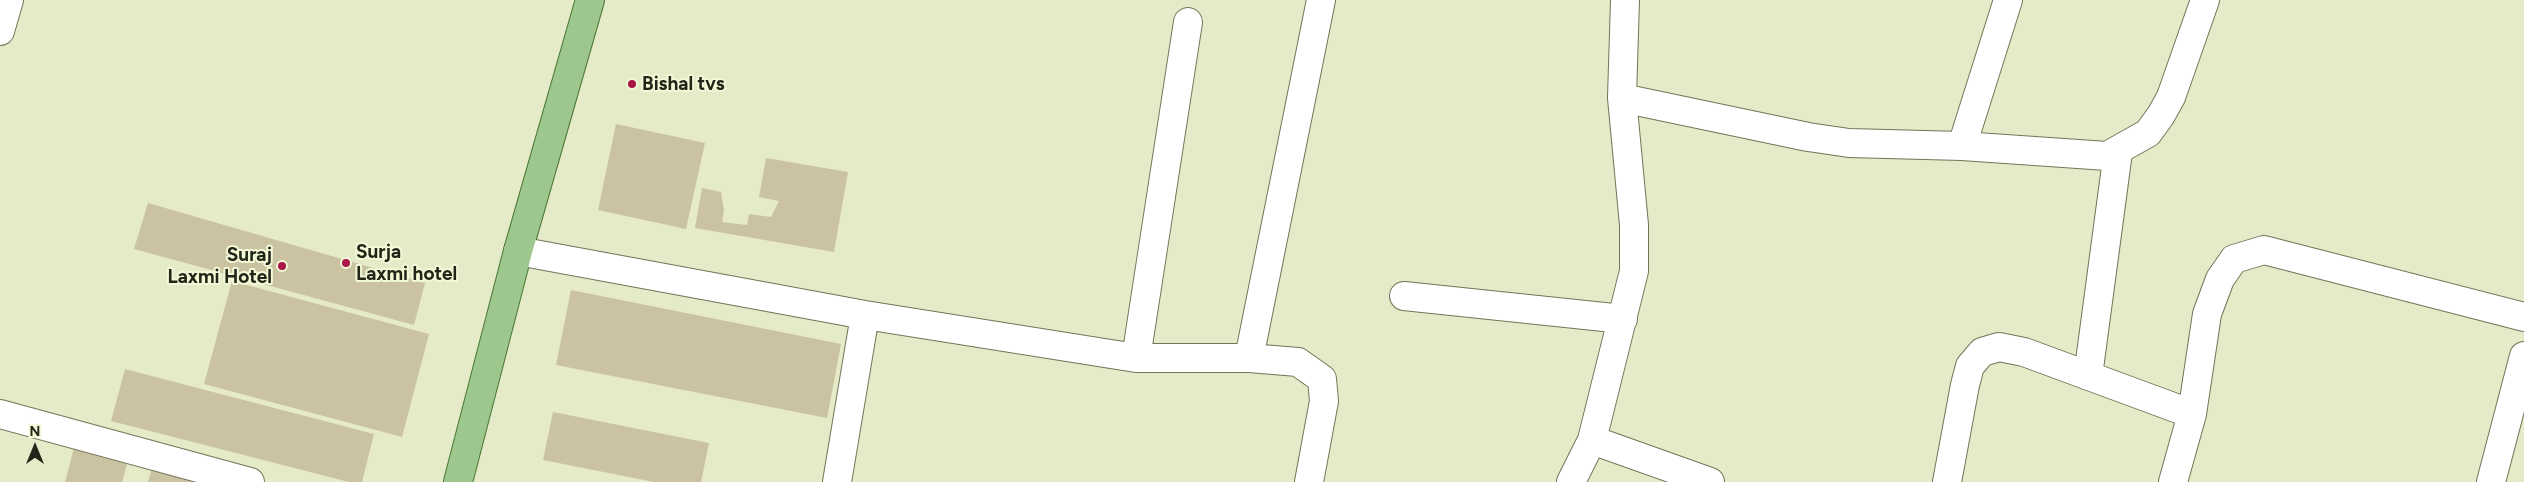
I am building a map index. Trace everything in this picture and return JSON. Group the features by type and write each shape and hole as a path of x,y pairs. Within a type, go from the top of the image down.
{"main road":[{"path":"458,482 518,251 590,0"}],"street":[{"path":"0,31 9,0"},
{"path":"1250,358 1321,0"},
{"path":"1571,482 1592,440 1634,271 1634,225 1622,98 1625,0"},
{"path":"1962,146 2008,0"},
{"path":"1622,98 1808,137 1849,143 1962,146 2107,156 2118,152 2148,133 2161,115 2171,97 2205,0"},
{"path":"1136,358 1188,22"},
{"path":"2088,376 2118,152"},
{"path":"2173,482 2192,414 2208,314 2220,279 2234,259 2264,250 2524,317"},
{"path":"518,251 865,315 1136,358 1250,358 1298,362 1322,379 1324,401 1309,482"},
{"path":"1404,296 1623,319"},
{"path":"837,482 865,315"},
{"path":"1947,482 1970,366 1982,352 2000,347 2024,352 2192,414"},
{"path":"2499,480 2524,356"},
{"path":"0,414 250,482"},
{"path":"1592,440 1710,482"}],"building":[{"path":"616,124 705,143 686,229 598,210"},
{"path":"766,158 848,172 834,252 695,228 702,188 721,192 724,211 722,222 747,225 749,214 771,217 779,201 759,197"},
{"name":"Suraj Laxmi Hotel","path":"148,203 425,283 414,325 134,249"},
{"path":"232,281 429,334 402,437 204,384"},
{"path":"571,290 841,344 827,418 556,365"},
{"path":"125,369 374,434 362,482 349,482 111,421"},
{"path":"553,412 709,443 701,482 654,482 543,460"},
{"path":"79,429 134,439 122,482 65,482"},
{"path":"155,457 206,482 148,482"}],"place":[{"name":"Bishal tvs","path":"632,84"},
{"name":"Surja Laxmi hotel","path":"346,263"},
{"name":"Suraj Laxmi Hotel","path":"282,266"}]}
